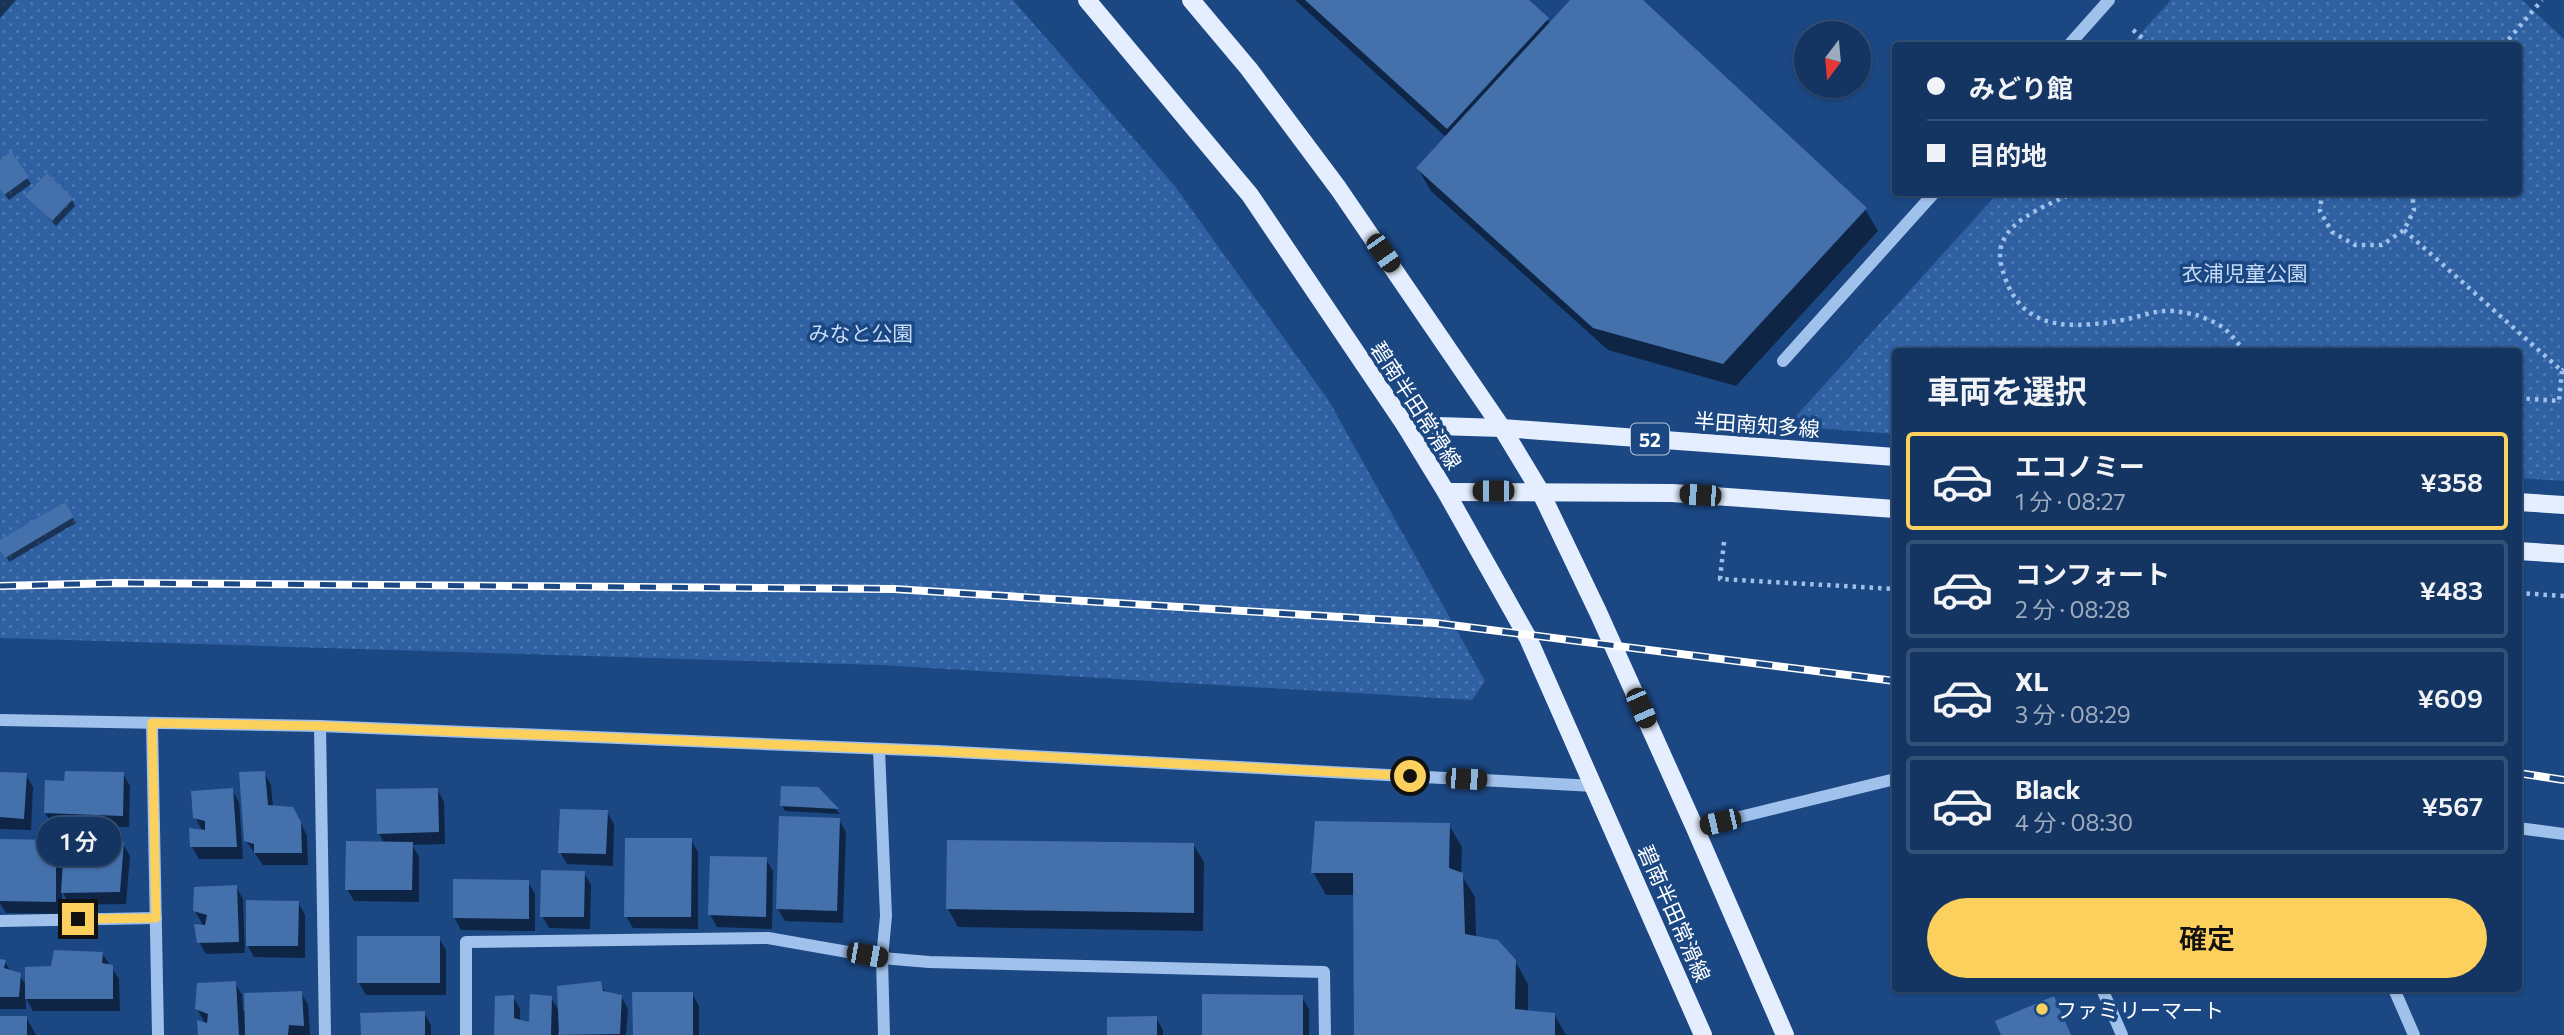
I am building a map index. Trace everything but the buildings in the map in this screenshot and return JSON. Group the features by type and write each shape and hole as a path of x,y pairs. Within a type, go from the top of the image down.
{"main road":[{"name":"碧南半田常滑線","path":"1087,0 1250,195 1405,425 1446,492 1528,638 1703,1035"},
{"path":"1191,0 1249,69 1338,188 1502,428 1540,491 1598,612 1785,1035"},
{"name":"半田南知多線","path":"1405,425 1502,428 1892,457"},
{"path":"1446,492 1672,493 1892,509"},
{"path":"2522,502 2564,505"},
{"path":"2522,551 2564,554"}],"street":[{"path":"2072,42 2109,0"},
{"path":"1783,361 1931,196"},
{"path":"0,720 320,726 937,751 1594,786"},
{"path":"152,723 158,1035"},
{"path":"320,726 326,1035"},
{"path":"880,750 886,916 882,958 884,1035"},
{"path":"1695,828 1892,780"},
{"path":"2522,829 2564,834"},
{"path":"0,921 156,918"},
{"path":"466,1035 466,942 768,938 882,958 929,962 1324,972 1325,1035"},
{"path":"2103,992 2122,1035"},
{"path":"2395,992 2414,1035"}],"path":[{"path":"2506,42 2542,0"},
{"path":"2133,30 2147,42"},
{"path":"2067,196 2025,217 2007,232 1999,256 2005,281 2026,312 2045,322 2066,325 2117,321 2166,310 2198,316 2224,327 2243,348"},
{"path":"2322,196 2320,211 2332,232 2355,245 2382,245 2404,230 2414,210 2412,196"},
{"path":"2404,230 2563,370 2559,401 2522,398"},
{"path":"1724,542 1720,579 1892,589"},
{"path":"2522,593 2564,596"}],"green space":[{"name":"みなと公園","path":"0,0 1013,0 1174,185 1329,401 1485,681 1472,700 880,665 0,638"},
{"name":"衣浦児童公園","path":"2171,0 2522,0 2564,39 2564,481 2522,478 2522,348 1892,348 1892,434 1787,426 1995,196 2522,196 2522,42 2133,42"}],"railway":[{"path":"0,586 117,583 894,589 1435,623 1892,681"},
{"path":"2522,774 2564,780"}],"place":[{"name":"ファミリーマート","path":"2042,1009"}],"route":[{"path":"78,919 156,918 152,723 320,726 937,751 1410,776"}]}
